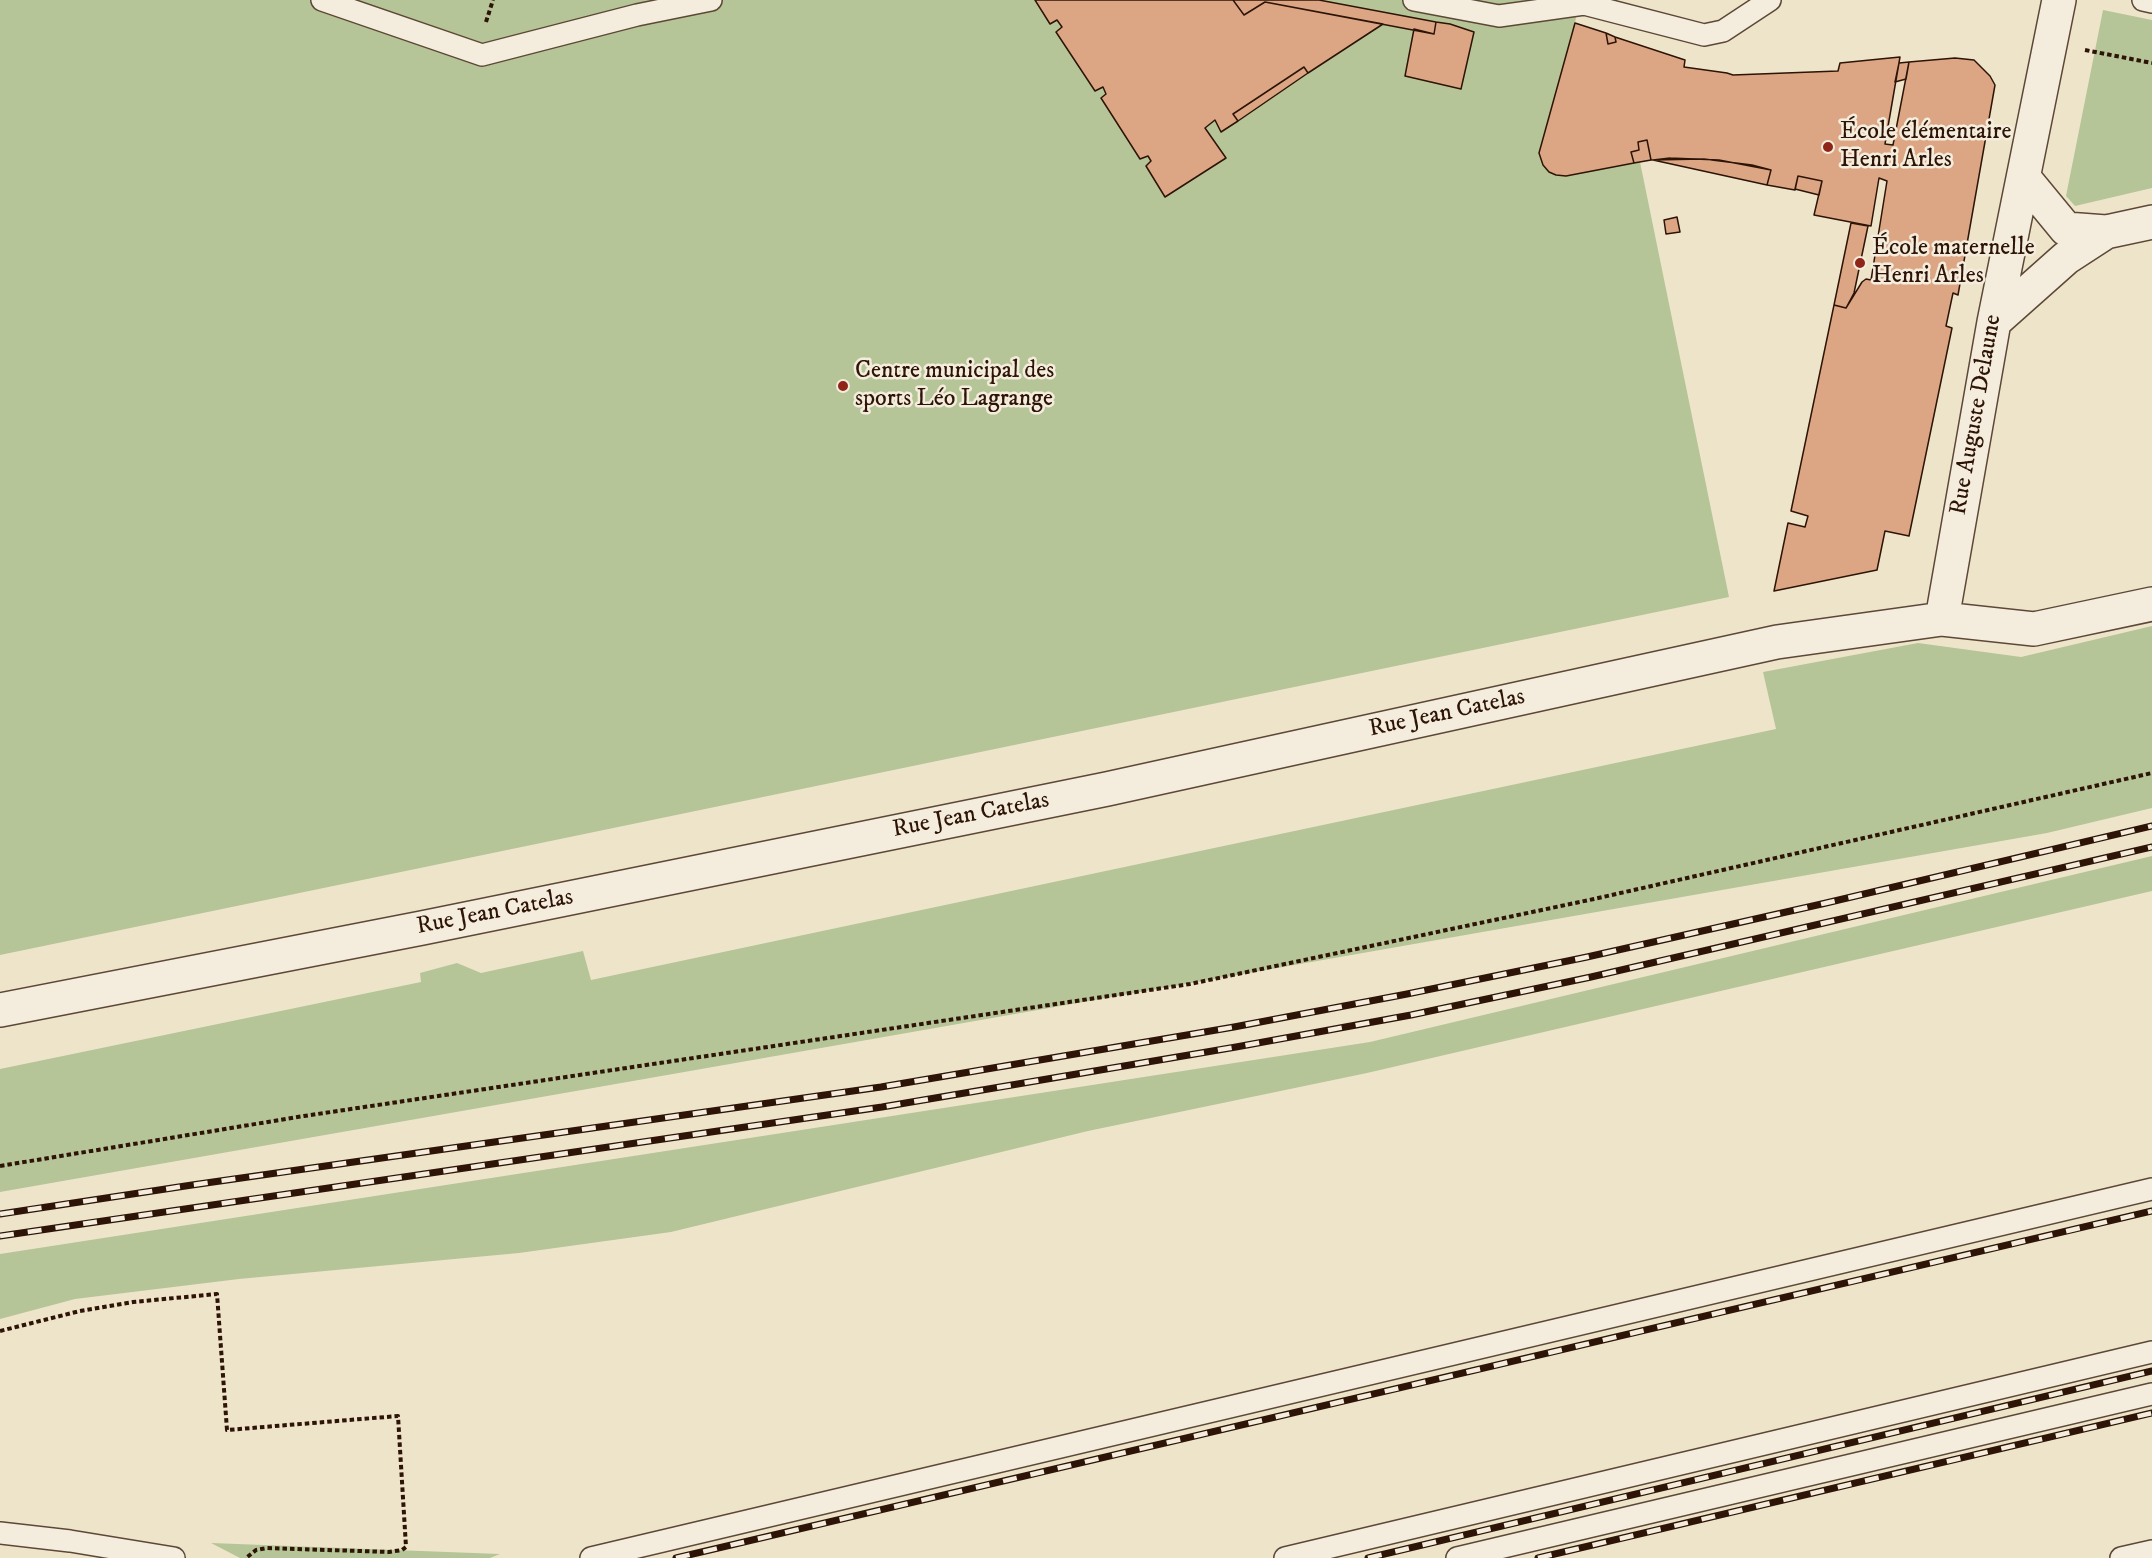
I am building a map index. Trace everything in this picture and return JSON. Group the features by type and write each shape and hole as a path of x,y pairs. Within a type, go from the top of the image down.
{"street":[{"name":"Rue Auguste Delaune","path":"1942,619 1994,322 2059,0"},
{"path":"2024,178 2066,229 2106,232 2152,222"},
{"path":"1994,322 2066,258 2106,232"},
{"name":"Rue Jean Catelas","path":"0,1010 422,928 1084,793 1777,642 1942,619 2034,629 2152,604"}],"lane":[{"path":"322,0 482,55 640,8 711,0"},
{"path":"1414,0 1499,16 1584,4 1704,35 1722,31 1770,0"},
{"path":"2143,0 2152,2"},
{"path":"591,1558 2152,1190"},
{"path":"1285,1558 2152,1352"},
{"path":"1457,1558 2152,1394"},
{"path":"0,1533 70,1541 174,1558"},
{"path":"2121,1558 2152,1551"}],"path":[{"path":"2077,48 2152,63"},
{"path":"0,1166 304,1116 1190,984 1582,901 2152,773"},
{"path":"0,1331 80,1311 133,1302 217,1294 227,1430 398,1416 406,1547 389,1552 267,1548 256,1550 246,1558"}],"green space":[{"name":"Centre municipal des sports Léo Lagrange","path":"0,0 1579,0 1575,23 1539,153 1543,165 1549,172 1566,176 1640,162 1729,597 0,955"},
{"path":"2103,10 2152,20 2152,188 2075,206 2066,196"},
{"path":"2152,626 2152,808 2047,833 0,1192 0,1069 421,982 420,973 457,963 481,973 583,951 591,980 1776,729 1763,672 1918,643 2021,657"},
{"path":"2152,856 2152,891 1367,1073 1088,1131 671,1232 519,1253 239,1279 75,1299 0,1319 0,1254 1370,1042"},
{"path":"211,1543 500,1554 490,1558 240,1558"}],"building":[{"path":"1035,0 1233,0 1244,15 1265,2 1383,24 1308,73 1304,67 1233,114 1238,121 1221,132 1215,120 1205,128 1226,158 1165,197 1146,166 1151,161 1148,156 1140,159 1101,98 1106,94 1103,87 1095,91 1056,32 1062,27 1057,20 1050,24"},
{"path":"1233,0 1319,0 1436,22 1434,34 1265,2 1244,15"},
{"path":"1436,22 1474,32 1461,89 1405,76 1414,29 1434,34"},
{"path":"1575,23 1606,33 1608,44 1616,42 1615,37 1685,60 1684,67 1733,75 1838,71 1840,63 1900,57 1885,144 1893,145 1909,62 1955,58 1974,60 1990,76 1995,85 1958,295 1953,293 1946,326 1952,328 1909,536 1885,531 1877,570 1774,591 1788,523 1805,527 1808,516 1791,511 1834,305 1846,308 1862,282 1866,279 1871,280 1887,181 1879,178 1871,226 1814,215 1822,181 1798,176 1795,190 1767,185 1771,170 1752,165 1704,159 1651,160 1647,140 1638,142 1639,150 1631,152 1634,163 1566,176 1549,172 1543,165 1539,153"},
{"path":"1606,33 1615,37 1616,42 1608,44"},
{"path":"1909,62 1906,79 1895,82 1899,63"},
{"path":"1304,67 1308,73 1238,121 1233,114"},
{"path":"1647,140 1651,160 1634,163 1631,152 1639,150 1638,142"},
{"path":"1670,158 1719,160 1771,170 1767,185 1653,160"},
{"path":"1798,176 1822,181 1819,195 1795,189"},
{"path":"1677,217 1680,232 1666,234 1664,220"},
{"path":"1851,223 1868,226 1854,293 1846,308 1834,305"}],"railway":[{"path":"0,1214 881,1087 1234,1027 1587,957 2152,826"},
{"path":"0,1236 882,1107 1236,1047 1411,1015 1591,977 2152,847"},
{"path":"676,1558 2152,1211"},
{"path":"1368,1558 2152,1371"},
{"path":"1538,1558 2152,1413"}],"place":[{"name":"École élémentaire Henri Arles","path":"1828,147"},
{"name":"École maternelle Henri Arles","path":"1860,263"},
{"name":"Centre municipal des sports Léo Lagrange","path":"843,386"}]}
